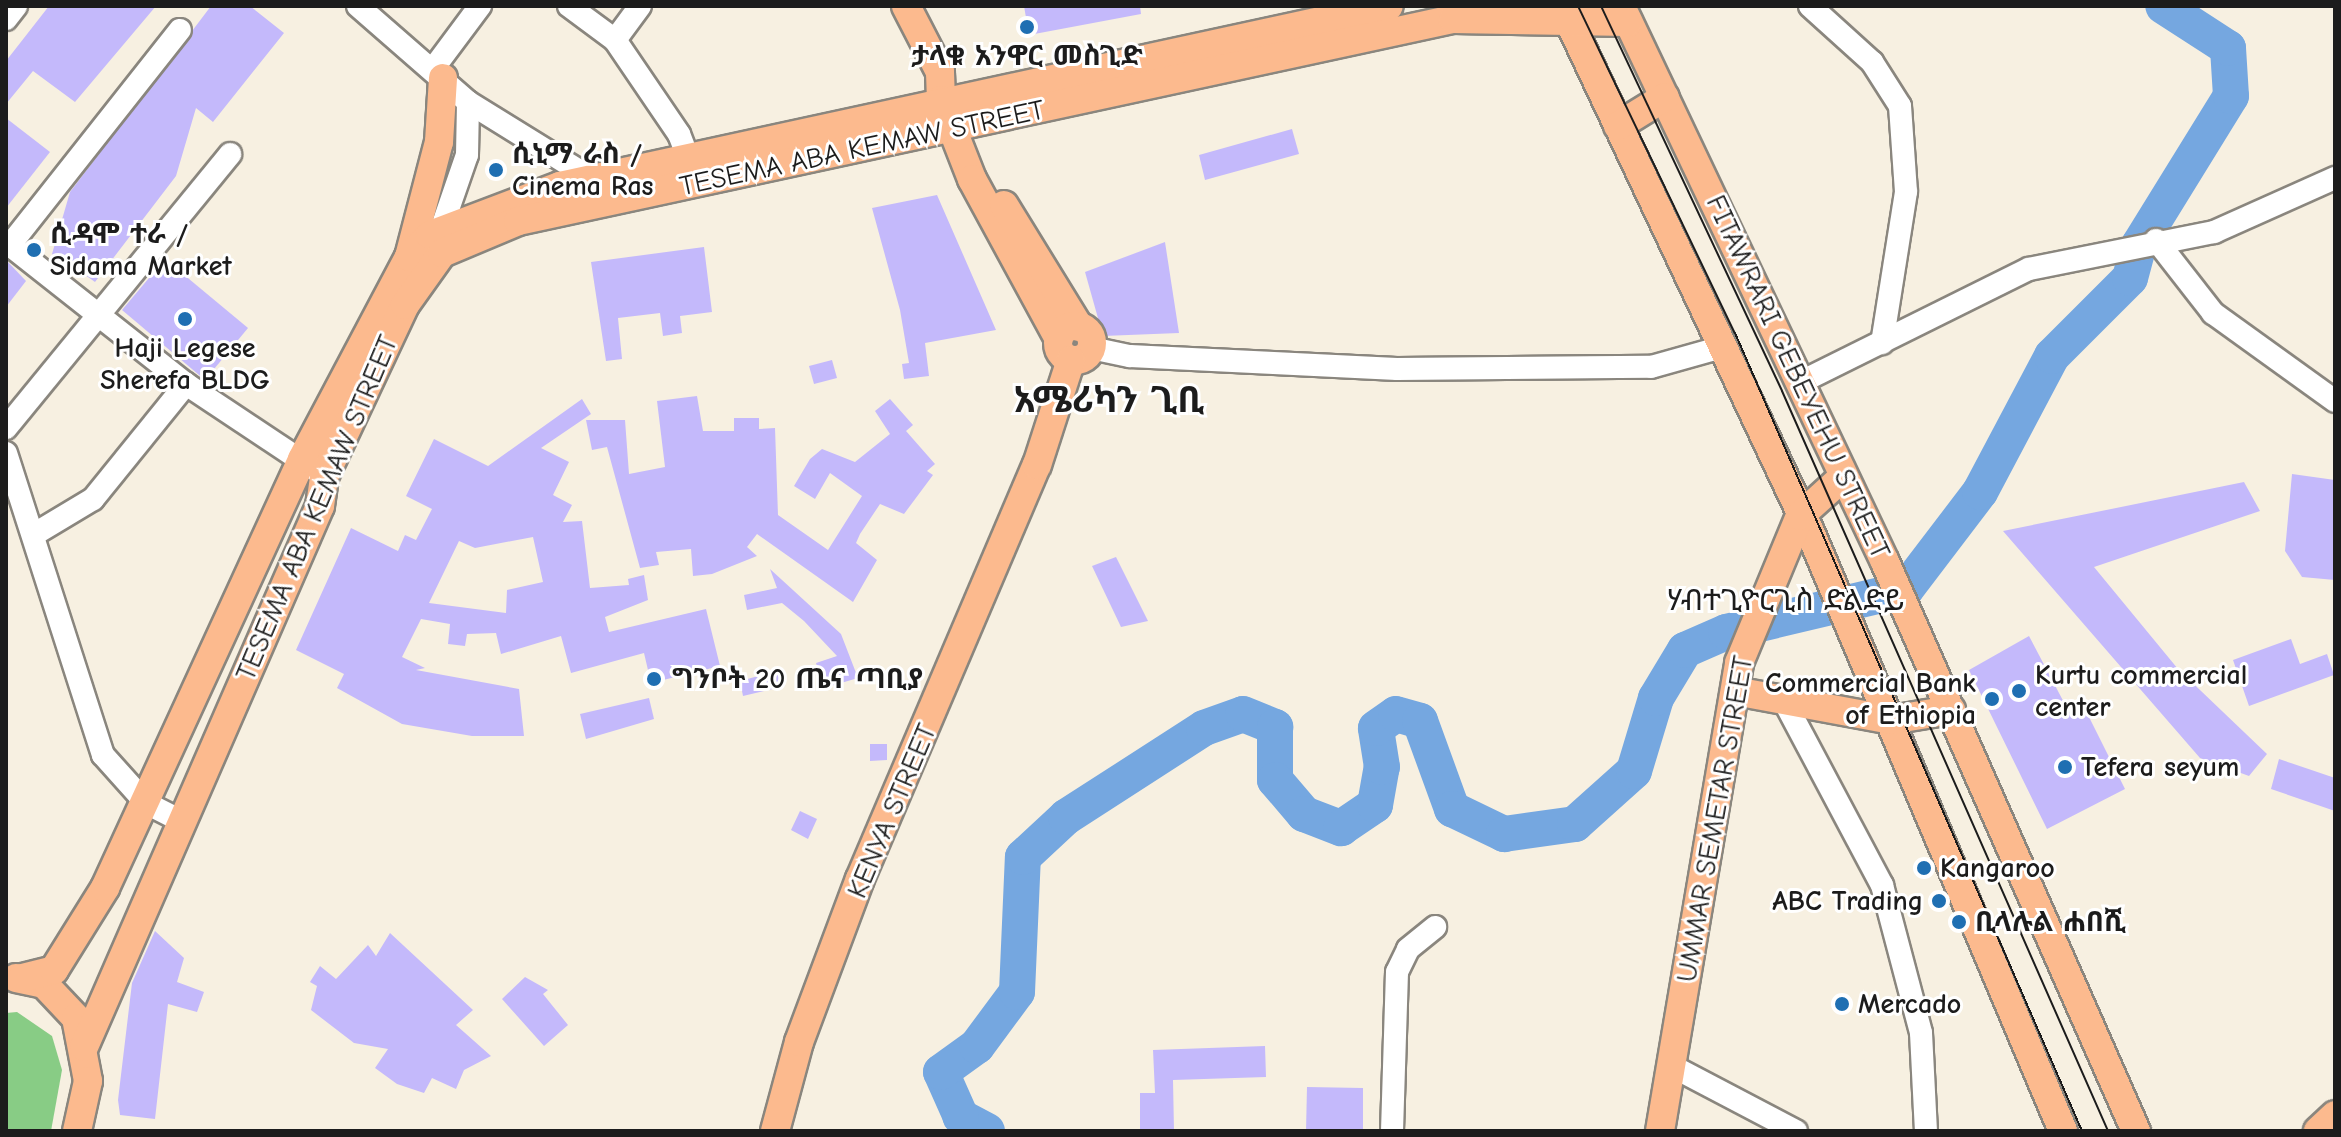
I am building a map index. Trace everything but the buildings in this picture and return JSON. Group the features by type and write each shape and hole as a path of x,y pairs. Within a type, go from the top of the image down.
{"main road":[{"path":"906,6 940,72 959,129 1075,343"},
{"name":"TESEMA ABA KEMAW STREET","path":"84,1047 180,820 320,506 313,468 442,240 949,99 1389,6"},
{"name":"TESEMA ABA KEMAW STREET","path":"12,976 54,970 146,803 313,468 409,257 442,240 592,179 693,170 959,129 1453,19 1564,12 1624,14"},
{"name":"FITAWRARI GEBEYEHU STREET","path":"1564,12 1829,580 2063,1131"},
{"name":"FITAWRARI GEBEYEHU STREET","path":"1624,14 1889,572 2136,1131"},
{"path":"409,257 439,142 438,74"},
{"path":"1618,126 1665,97"},
{"name":"KENYA STREET","path":"775,1131 799,1042 860,879 1037,465 1075,343"},
{"path":"1800,516 1844,476"},
{"name":"UMMAR SEMETAR STREET","path":"1660,1131 1737,677 1754,615 1800,516"},
{"path":"1737,677 1783,699 1891,720 1951,710"},
{"path":"12,976 44,984 63,1002 84,1047 88,1081 77,1131"},
{"path":"2318,1131 2335,1115"}],"street":[{"path":"6,19 16,6"},
{"path":"358,6 468,102 592,179"},
{"path":"438,74 480,6"},
{"path":"569,6 615,40 693,170"},
{"path":"615,40 640,6"},
{"path":"1810,6 1872,62 1900,106 1906,192 1882,343"},
{"path":"180,30 8,244 99,311 186,384 313,468"},
{"path":"442,240 467,155 468,102"},
{"path":"6,428 230,154"},
{"path":"1801,382 2029,269 2156,240 2214,232 2335,178"},
{"path":"2156,240 2213,313 2335,401"},
{"path":"1075,343 1173,359 1410,369 1651,367 1722,347"},
{"path":"33,535 93,499 186,384"},
{"path":"6,453 103,755 146,803 180,820"},
{"path":"1783,699 1882,885 1921,1033 1926,1131"},
{"path":"1392,1131 1397,972 1408,949 1435,927"},
{"path":"1672,1066 1796,1131"}],"green space":[{"path":"17,1012 52,1036 62,1070 51,1131 6,1131 6,1013"}],"waterway":[{"path":"987,1131 961,1117 941,1072 977,1046 1017,992 1023,857 1066,817 1204,728 1243,714 1275,727 1275,780 1304,814 1341,828 1375,805 1382,767 1376,728 1396,714 1420,721 1452,809 1504,834 1575,824 1634,771 1656,698 1685,650 1726,632 1906,589 1980,492 2052,356 2130,278 2139,245 2231,96 2228,48 2163,6"}],"tram line":[{"path":"1578,6 1735,333 2082,1131"},
{"path":"1601,6 1782,391 2108,1131"}],"place":[{"name":"ታላቁ አንዋር መስጊድ","path":"1027,27"},
{"name":"ሲኒማ ራስ / Cinema Ras","path":"496,170"},
{"name":"ሲዳሞ ተራ / Sidama Market","path":"34,250"},
{"name":"Haji Legese Sherefa BLDG","path":"185,319"},
{"name":"ግንቦት 20 ጤና ጣቢያ","path":"654,679"},
{"name":"Kurtu commercial center","path":"2019,691"},
{"name":"Commercial Bank of Ethiopia","path":"1992,699"},
{"name":"Tefera seyum","path":"2065,767"},
{"name":"Kangaroo","path":"1924,868"},
{"name":"ABC Trading","path":"1939,901"},
{"name":"ቢላሉል ሐበሺ","path":"1959,922"},
{"name":"Mercado","path":"1842,1004"}],"district":[{"name":"አሜሪካን ጊቢ","path":"1109,401"},
{"name":"ሃብተጊዮርጊስ ድልድይ","path":"1786,601"}]}
